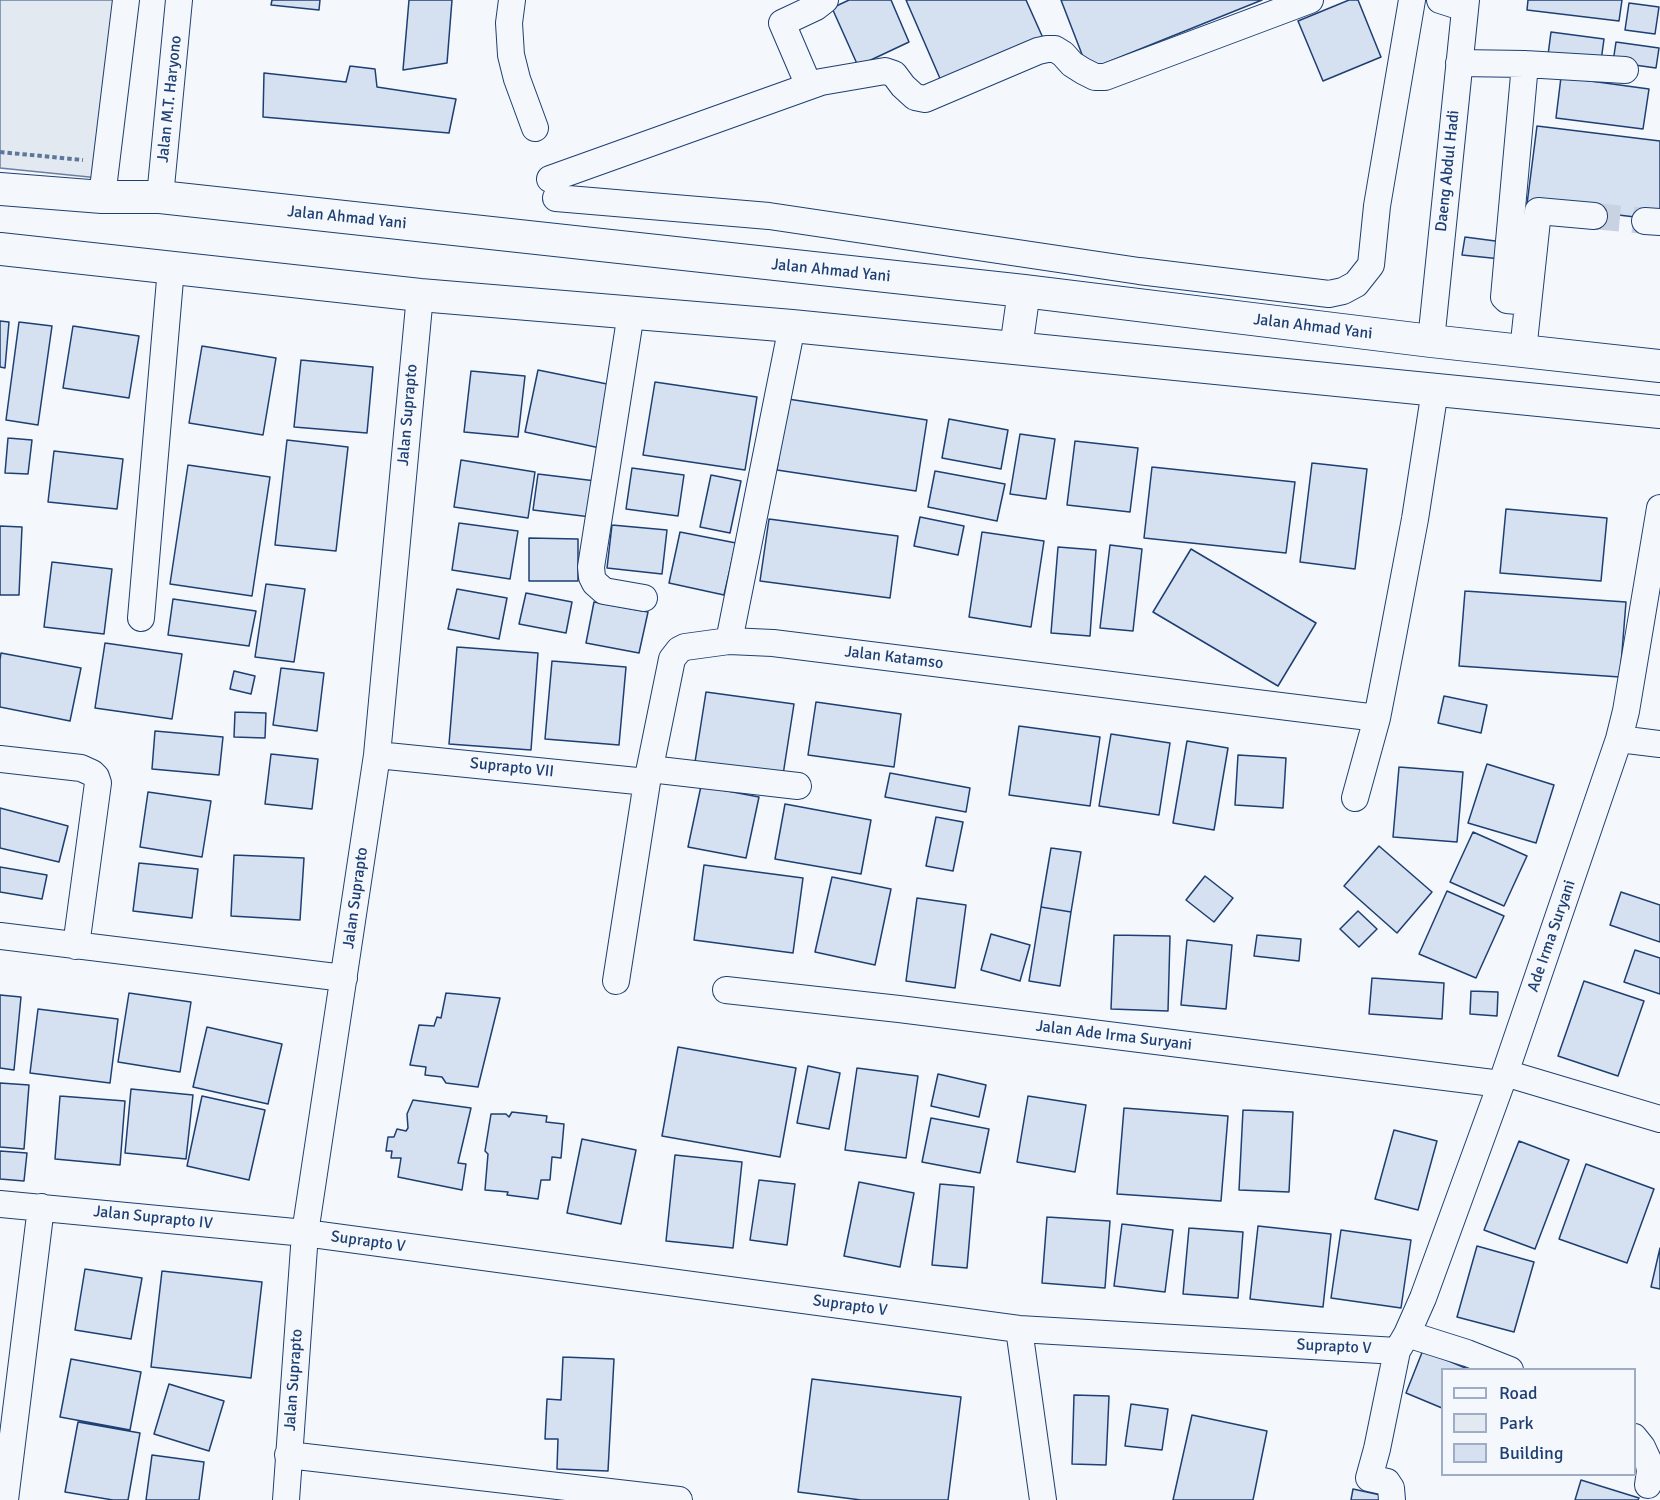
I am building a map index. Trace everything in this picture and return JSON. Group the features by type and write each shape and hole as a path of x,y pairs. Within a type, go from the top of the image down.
{"main road":[{"name":"Jalan Ahmad Yani","path":"0,189 102,197 160,197 1024,291 1431,341 1660,366"},
{"path":"0,249 420,295 792,326 1660,412"},
{"path":"1016,348 1024,291"}],"street":[{"path":"102,197 126,0"},
{"name":"Jalan M.T. Haryono","path":"160,197 179,0"},
{"path":"512,0 509,23 511,55 535,128"},
{"path":"809,86 782,23 816,7 825,0"},
{"path":"1310,0 1105,77 1095,77 1072,64 1055,49 1047,49 925,99 915,97 894,74 885,71 841,78 809,86 553,188 769,216 1139,271 1329,294 1356,284 1371,265 1377,206 1412,0"},
{"path":"1440,0 1466,4"},
{"name":"Daeng Abdul Hadi","path":"1431,341 1466,4"},
{"path":"1459,63 1625,70"},
{"path":"1525,64 1504,297 1507,300 1528,302"},
{"path":"1512,210 1538,210 1594,216"},
{"path":"1524,351 1538,210"},
{"path":"141,618 171,268"},
{"name":"Jalan Suprapto","path":"286,1500 305,1233 377,755 420,295"},
{"path":"631,313 591,567 592,578 604,591 644,597"},
{"path":"729,641 792,326"},
{"path":"1355,798 1377,718 1415,519 1435,390"},
{"name":"Ade Irma Suryani","path":"1392,1500 1391,1488 1387,1482 1369,1478 1402,1342 1423,1298 1503,1078 1619,739 1626,711 1660,508"},
{"name":"Jalan Katamso","path":"616,981 649,776 670,665 679,650 692,645 729,641 785,645 1377,718"},
{"path":"1619,739 1660,744"},
{"name":"Suprapto VII","path":"377,755 798,786"},
{"path":"0,759 81,768 96,777 98,783 76,946"},
{"path":"0,936 344,978"},
{"name":"Jalan Ade Irma Suryani","path":"726,990 1503,1078 1660,1119"},
{"name":"Jalan Suprapto IV","path":"0,1204 305,1233"},
{"path":"4,1496 41,1207"},
{"name":"Suprapto V","path":"305,1233 1019,1329 1402,1342 1467,1353 1505,1368"},
{"path":"1019,1329 1043,1500"},
{"path":"1636,1438 1648,1460 1650,1471 1648,1485"},
{"path":"288,1455 679,1500"}],"green space":[{"path":"0,0 125,0 109,179 0,168"}],"building":[{"path":"272,0 320,0 319,10 271,5"},
{"path":"409,0 452,0 447,63 403,70"},
{"path":"849,0 891,0 909,42 858,66 832,8"},
{"path":"906,0 1026,0 1043,38 942,83"},
{"path":"1061,0 1262,0 1088,70"},
{"path":"1349,0 1358,0 1381,57 1323,81 1298,21"},
{"path":"1528,0 1622,0 1619,21 1527,10"},
{"path":"1629,3 1659,7 1655,34 1625,30"},
{"path":"1551,32 1604,39 1601,61 1548,55"},
{"path":"1616,42 1659,48 1656,68 1613,62"},
{"path":"350,66 375,69 377,87 456,99 449,133 263,117 264,73 346,82"},
{"path":"1561,77 1649,89 1643,129 1556,118"},
{"path":"1537,126 1660,141 1660,220 1527,204"},
{"path":"1465,237 1503,242 1501,259 1462,255"},
{"path":"0,321 9,322 5,368 0,367"},
{"path":"19,322 52,326 38,425 6,420"},
{"path":"73,326 139,336 129,398 63,388"},
{"path":"202,346 276,358 263,435 189,423"},
{"path":"301,360 373,367 367,433 294,427"},
{"path":"538,370 612,385 600,448 525,432"},
{"path":"471,371 525,376 518,437 464,432"},
{"path":"655,382 757,397 745,470 643,455"},
{"path":"788,399 927,420 916,491 777,470"},
{"path":"949,419 1008,430 1001,469 942,458"},
{"path":"1020,434 1055,439 1046,499 1010,494"},
{"path":"8,438 32,440 28,474 5,473"},
{"path":"287,440 348,447 336,551 275,545"},
{"path":"1075,441 1138,448 1130,512 1067,505"},
{"path":"54,451 123,459 117,509 48,502"},
{"path":"461,460 535,472 528,518 454,507"},
{"path":"1312,463 1367,469 1355,569 1300,562"},
{"path":"188,465 270,477 252,596 170,584"},
{"path":"1152,467 1295,482 1286,553 1144,538"},
{"path":"632,468 684,475 678,516 626,509"},
{"path":"935,471 1005,484 997,521 928,507"},
{"path":"538,474 596,481 591,517 533,510"},
{"path":"711,475 741,481 730,533 700,527"},
{"path":"1506,509 1607,518 1601,581 1500,573"},
{"path":"920,517 964,526 958,555 914,546"},
{"path":"769,519 898,536 890,598 760,581"},
{"path":"459,523 518,531 510,579 452,570"},
{"path":"612,525 667,530 662,574 607,568"},
{"path":"0,526 22,527 19,595 0,595"},
{"path":"680,532 736,543 724,595 669,583"},
{"path":"982,532 1044,541 1031,627 969,617"},
{"path":"529,538 578,539 578,581 529,581"},
{"path":"1110,545 1142,549 1133,631 1100,628"},
{"path":"1058,547 1096,550 1090,636 1051,633"},
{"path":"1191,549 1316,623 1278,686 1153,612"},
{"path":"52,562 112,569 104,634 44,627"},
{"path":"266,584 305,589 294,662 255,657"},
{"path":"457,589 507,598 499,639 448,629"},
{"path":"1465,591 1626,602 1620,677 1459,666"},
{"path":"526,593 572,602 566,633 519,624"},
{"path":"173,599 256,611 249,646 168,635"},
{"path":"594,602 648,612 639,653 586,643"},
{"path":"105,643 182,654 172,719 95,708"},
{"path":"457,647 538,653 531,750 449,744"},
{"path":"1,653 81,668 70,721 0,707"},
{"path":"552,661 626,667 619,745 545,739"},
{"path":"281,668 324,673 317,731 273,725"},
{"path":"234,671 255,676 251,694 230,689"},
{"path":"706,692 794,704 783,775 695,762"},
{"path":"1444,696 1487,705 1481,733 1438,723"},
{"path":"816,702 901,714 894,767 808,755"},
{"path":"235,712 266,713 265,738 234,737"},
{"path":"1019,726 1100,737 1090,806 1009,795"},
{"path":"155,731 223,737 219,775 152,769"},
{"path":"1111,734 1170,743 1159,815 1099,806"},
{"path":"1187,741 1228,748 1214,830 1173,823"},
{"path":"271,754 318,759 312,809 265,804"},
{"path":"1238,755 1286,758 1283,808 1235,805"},
{"path":"1487,764 1554,785 1536,843 1468,823"},
{"path":"1399,767 1463,772 1457,842 1393,837"},
{"path":"890,773 970,788 966,812 885,797"},
{"path":"701,786 759,797 746,858 688,847"},
{"path":"148,792 211,801 202,857 140,847"},
{"path":"785,804 871,820 861,874 775,859"},
{"path":"0,808 68,826 59,862 0,848"},
{"path":"936,817 963,822 953,871 926,866"},
{"path":"1473,832 1527,856 1504,906 1450,882"},
{"path":"1379,846 1432,892 1397,933 1344,886"},
{"path":"1051,848 1081,852 1071,912 1041,907"},
{"path":"234,855 304,858 300,920 231,916"},
{"path":"139,863 198,869 192,918 133,911"},
{"path":"704,865 803,878 793,953 694,940"},
{"path":"0,867 47,875 42,899 0,892"},
{"path":"1205,876 1233,898 1214,922 1186,900"},
{"path":"832,877 891,889 875,965 815,952"},
{"path":"1447,891 1504,916 1476,978 1419,954"},
{"path":"1621,892 1660,905 1660,942 1610,925"},
{"path":"917,898 966,905 955,988 906,981"},
{"path":"1041,907 1071,912 1060,986 1029,981"},
{"path":"1358,911 1377,929 1359,947 1340,929"},
{"path":"991,934 1030,945 1020,981 981,970"},
{"path":"1114,935 1170,936 1168,1011 1111,1009"},
{"path":"1257,935 1301,939 1299,961 1254,956"},
{"path":"1187,940 1232,945 1226,1009 1181,1005"},
{"path":"1635,950 1660,958 1660,994 1624,982"},
{"path":"1372,978 1444,983 1442,1019 1369,1014"},
{"path":"1584,981 1644,1001 1618,1076 1558,1056"},
{"path":"1471,991 1498,992 1497,1016 1470,1014"},
{"path":"129,993 191,1002 180,1072 118,1062"},
{"path":"446,993 500,998 478,1087 446,1083 442,1077 425,1075 426,1067 410,1065 419,1025 434,1026 437,1017 441,1018"},
{"path":"0,995 21,997 14,1070 0,1068"},
{"path":"38,1009 118,1019 110,1083 30,1073"},
{"path":"207,1027 282,1044 268,1104 193,1087"},
{"path":"678,1047 796,1068 780,1157 662,1136"},
{"path":"808,1066 840,1073 829,1129 797,1123"},
{"path":"857,1068 918,1076 906,1158 845,1150"},
{"path":"938,1074 986,1085 979,1117 931,1106"},
{"path":"0,1083 29,1085 24,1149 0,1147"},
{"path":"131,1089 193,1095 186,1159 125,1153"},
{"path":"60,1096 125,1101 120,1165 55,1159"},
{"path":"202,1096 265,1110 249,1180 187,1166"},
{"path":"1028,1096 1086,1105 1075,1172 1017,1162"},
{"path":"413,1100 471,1108 458,1163 466,1164 462,1190 398,1177 401,1158 391,1158 392,1151 386,1151 388,1137 394,1137 397,1129 406,1131 408,1128 407,1114"},
{"path":"1124,1108 1228,1116 1221,1201 1117,1194"},
{"path":"1243,1110 1293,1112 1289,1192 1239,1190"},
{"path":"512,1112 547,1116 546,1122 564,1124 561,1158 552,1157 550,1180 541,1180 538,1199 507,1195 508,1192 485,1190 488,1154 485,1151 491,1114 506,1114 509,1117"},
{"path":"931,1118 989,1129 980,1173 922,1162"},
{"path":"1394,1130 1437,1141 1418,1210 1375,1199"},
{"path":"582,1139 636,1150 621,1224 567,1213"},
{"path":"1519,1141 1569,1160 1535,1249 1484,1230"},
{"path":"0,1151 27,1153 24,1181 0,1179"},
{"path":"675,1155 742,1162 733,1248 666,1241"},
{"path":"1586,1164 1654,1189 1627,1263 1559,1239"},
{"path":"759,1180 795,1184 787,1245 750,1240"},
{"path":"859,1182 914,1193 900,1267 844,1256"},
{"path":"940,1184 974,1187 967,1268 932,1265"},
{"path":"1047,1217 1110,1221 1105,1288 1042,1283"},
{"path":"1122,1224 1173,1230 1165,1292 1114,1286"},
{"path":"1258,1226 1331,1234 1323,1307 1250,1299"},
{"path":"1189,1228 1243,1232 1238,1298 1183,1294"},
{"path":"1341,1230 1411,1240 1401,1308 1331,1298"},
{"path":"1477,1246 1534,1262 1514,1332 1457,1317"},
{"path":"1660,1248 1660,1289 1651,1287"},
{"path":"85,1269 142,1278 131,1339 75,1330"},
{"path":"162,1271 262,1282 251,1378 151,1367"},
{"path":"1423,1350 1465,1368 1441,1368 1441,1408 1406,1393"},
{"path":"563,1357 614,1359 608,1471 557,1469 558,1439 545,1439 547,1399 561,1400"},
{"path":"71,1359 141,1372 130,1430 60,1417"},
{"path":"812,1379 961,1397 948,1500 861,1500 798,1492"},
{"path":"169,1384 224,1401 209,1451 154,1434"},
{"path":"1074,1395 1109,1396 1106,1465 1072,1464"},
{"path":"1131,1404 1168,1409 1162,1450 1125,1446"},
{"path":"1192,1415 1267,1431 1253,1500 1173,1500"},
{"path":"78,1422 140,1433 128,1500 113,1500 65,1492"},
{"path":"152,1455 204,1462 199,1500 146,1500"},
{"path":"1581,1480 1639,1498 1638,1500 1575,1500"},
{"path":"1353,1489 1385,1496 1384,1500 1351,1500"}],"tunnel":[{"path":"1594,216 1645,221"}]}
